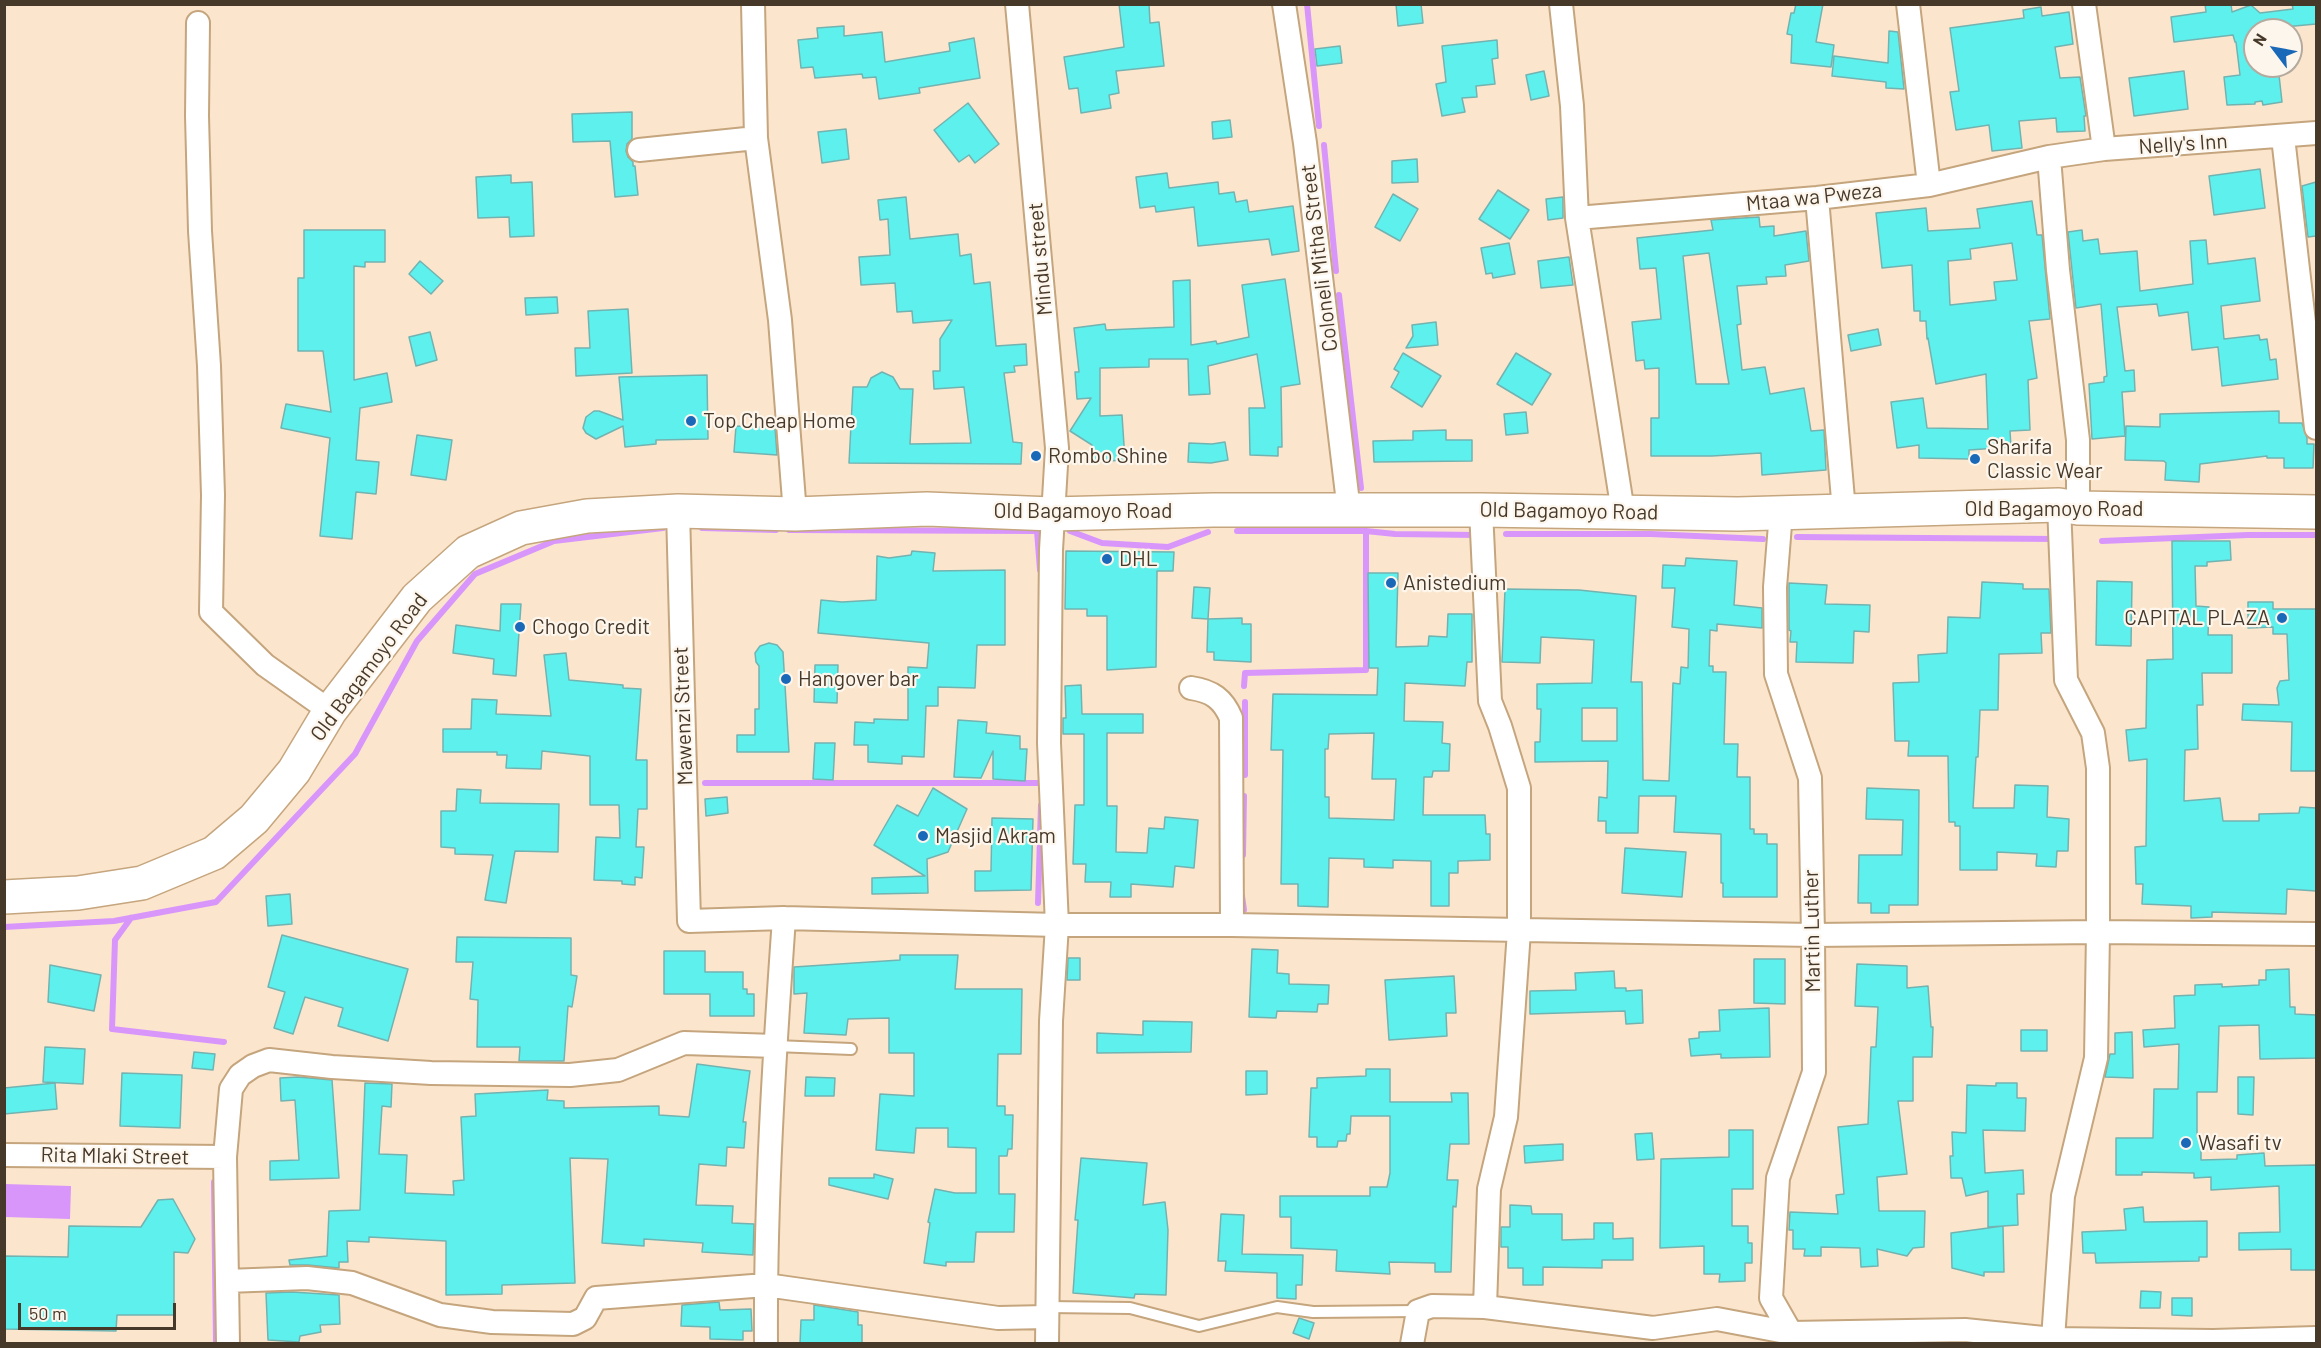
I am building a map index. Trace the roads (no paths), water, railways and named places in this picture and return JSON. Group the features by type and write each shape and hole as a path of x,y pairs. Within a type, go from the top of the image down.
{"main road":[{"name":"Old Bagamoyo Road","path":"4,897 78,893 142,883 214,854 254,819 294,771 330,711 417,598 468,552 521,528 587,516 678,511 795,514 927,509 1052,514 1213,510 1781,512 2069,506 2316,512"}],"street":[{"path":"753,4 756,138 780,320 795,514"},
{"name":"Mindu street","path":"1017,4 1057,448 1052,514 1049,743 1057,925 1051,1021 1047,1344"},
{"name":"Coloneli Mitha Street","path":"1284,4 1305,143 1349,512"},
{"path":"1561,4 1572,106 1577,218 1623,512"},
{"path":"1908,4 1929,185"},
{"path":"2084,4 2104,149"},
{"path":"198,23 197,116 200,231 209,366 213,495 211,612 265,665 330,711"},
{"name":"Nelly's Inn","path":"2049,157 2104,149 2316,133"},
{"path":"2283,137 2316,428"},
{"path":"639,150 756,138"},
{"path":"2049,157 2058,270 2078,440 2069,506 2066,680 2093,733 2098,768 2096,1058 2063,1196 2053,1339"},
{"name":"Mtaa wa Pweza","path":"1577,218 1817,198 1929,185 2049,157"},
{"path":"1817,198 1844,511"},
{"path":"1481,510 1490,701 1519,788 1519,931 1506,1117 1489,1189 1485,1307"},
{"name":"Mawenzi Street","path":"678,511 689,921 784,918"},
{"name":"Martin Luther","path":"1781,512 1775,587 1776,674 1810,778 1813,935 1814,1072 1778,1178 1771,1298 1791,1338"},
{"path":"1191,688 1204,690 1216,696 1226,706 1231,718 1232,926"},
{"path":"766,1344 775,1046 784,918 1057,925 1813,935 2098,932 2316,934"},
{"path":"228,1344 225,1157 231,1089 240,1075 253,1065 269,1060 332,1067 431,1073 570,1075 618,1071 684,1043 775,1046"},
{"name":"Rita Mlaki Street","path":"4,1155 225,1157"},
{"path":"227,1281 307,1278 352,1283 440,1315 492,1322 573,1324 585,1318 596,1298 766,1285 998,1318 1047,1312"},
{"path":"1412,1344 1418,1311 1432,1306 1485,1307 1653,1336 1717,1319 1791,1338 1965,1337 2213,1341 2316,1338"}],"lane":[{"path":"775,1046 851,1049"},
{"path":"1047,1312 1130,1308 1199,1326 1277,1308 1313,1312 1418,1311"}],"waterway":[{"path":"1307,4 1319,126"},
{"path":"1324,145 1336,271"},
{"path":"1339,295 1361,488"},
{"path":"4,927 114,921 216,902 355,754 417,641 475,574 554,541 663,528"},
{"path":"702,528 776,530"},
{"path":"789,530 1037,531 1040,570"},
{"path":"1070,531 1102,543 1168,547 1208,532"},
{"path":"1237,531 1366,531 1395,534 1477,535"},
{"path":"1244,686 1245,673 1366,670 1366,531"},
{"path":"1506,534 1651,534 1763,539"},
{"path":"2102,541 2248,535 2316,535"},
{"path":"1797,537 2057,539"},
{"path":"1245,702 1245,775"},
{"path":"705,783 1041,783"},
{"path":"1243,855 1244,796"},
{"path":"1038,903 1041,805"},
{"path":"1242,896 1244,910"},
{"path":"131,918 115,940 112,1029 224,1042"},
{"path":"214,1182 216,1344"}],"place":[{"name":"Top Cheap Home","path":"691,421"},
{"name":"Rombo Shine","path":"1036,456"},
{"name":"Sharifa Classic Wear","path":"1975,459"},
{"name":"DHL","path":"1107,559"},
{"name":"Anistedium","path":"1391,583"},
{"name":"CAPITAL PLAZA","path":"2282,618"},
{"name":"Chogo Credit","path":"520,627"},
{"name":"Hangover bar","path":"786,679"},
{"name":"Masjid Akram","path":"923,836"},
{"name":"Wasafi tv","path":"2186,1143"}]}
